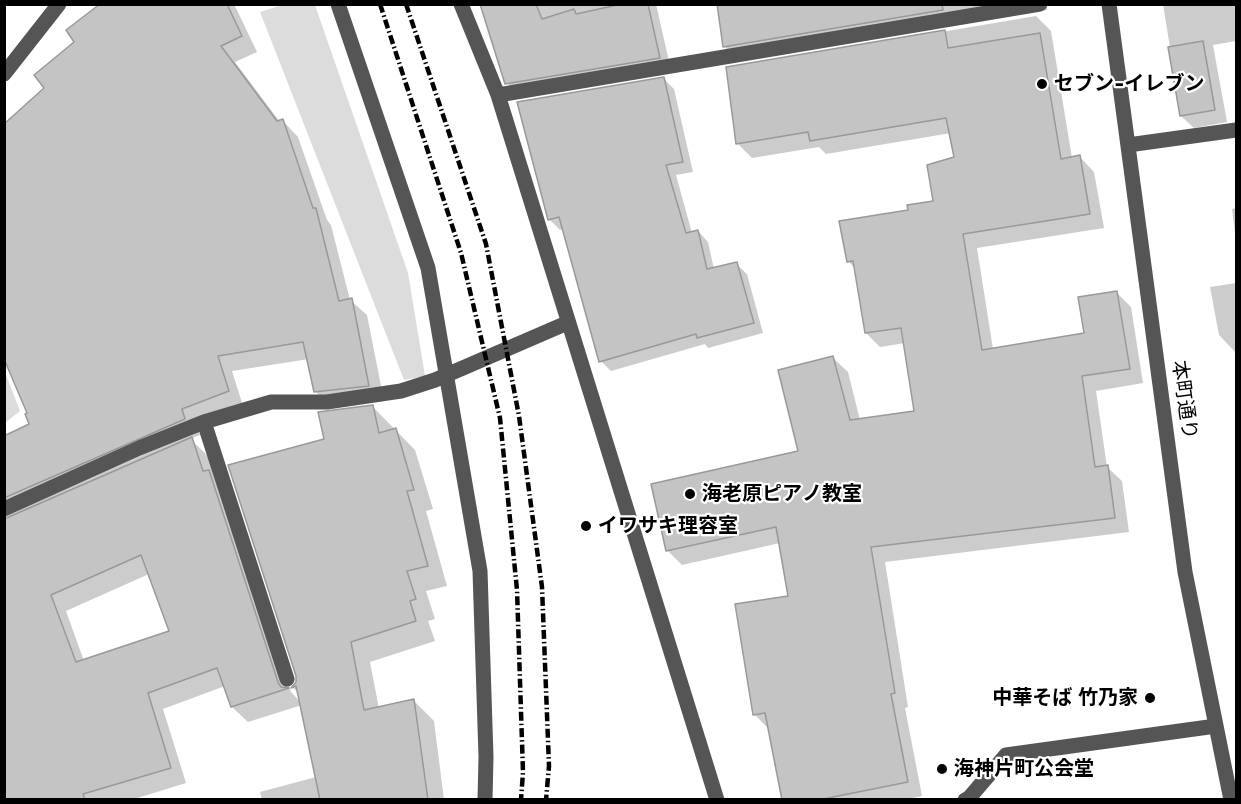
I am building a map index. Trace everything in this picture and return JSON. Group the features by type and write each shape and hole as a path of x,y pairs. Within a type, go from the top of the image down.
{"street":[{"path":"4,74 59,4"},
{"path":"338,4 428,268 480,571 486,757 485,800"},
{"path":"461,4 498,95 717,800"},
{"path":"498,95 1040,4"},
{"name":"本町通り","path":"1109,4 1185,572 1232,800"},
{"path":"1128,144 1236,130"},
{"path":"4,509 204,422 271,402 327,402 401,391 446,375 567,323"},
{"path":"204,422 287,679"},
{"path":"965,800 1006,755 1216,726"}],"shaded area":[{"path":"282,5 315,5 408,273 425,376 404,380 260,12"},
{"path":"5,372 20,411 4,423"}],"building":[{"path":"100,4 227,4 242,36 221,46 277,121 283,119 313,208 316,208 339,301 352,298 369,386 314,392 303,342 218,356 229,391 182,409 185,419 4,498 4,436 29,424 25,414 27,413 4,359 4,124 44,88 34,75 74,42 66,30"},
{"path":"480,4 536,4 542,19 574,9 576,14 622,4 648,4 660,58 505,84"},
{"path":"717,4 942,4 943,10 723,47"},
{"path":"945,30 948,48 1040,33 1061,159 1080,155 1090,214 963,234 982,350 1084,333 1078,297 1117,291 1130,369 1082,376 1095,467 1108,465 1115,518 871,547 895,693 891,694 908,782 818,800 782,800 765,713 753,715 735,604 788,596 776,527 666,551 651,484 798,451 778,370 833,356 850,420 914,411 901,328 865,333 853,261 847,262 839,221 908,210 907,205 933,201 927,165 954,157 946,118 810,141 808,132 736,144 726,67"},
{"path":"1203,41 1215,110 1180,116 1168,47"},
{"path":"664,77 683,162 666,165 686,233 698,230 707,269 737,262 754,323 697,338 696,334 599,362 559,217 548,220 517,102"},
{"path":"373,405 379,433 396,428 414,490 407,491 428,566 407,571 416,599 410,601 416,621 351,642 364,710 414,699 428,800 320,800 296,686 291,688 296,682 296,676 228,465 324,439 318,412"},
{"path":"192,437 203,471 209,470 278,682 281,687 289,688 231,707 217,668 148,693 171,768 83,794 85,800 4,800 4,519","holes":["141,555 169,631 76,662 51,595"]}],"railway":[{"path":"380,4 461,253 500,418 517,590 523,772 521,800"},
{"path":"406,4 486,244 519,416 542,587 549,766 546,800"}],"place":[{"name":"セブン-イレブン","path":"1042,84"},
{"name":"海老原ピアノ教室","path":"690,494"},
{"name":"イワサキ理容室","path":"586,526"},
{"name":"中華そば 竹乃家","path":"1150,698"},
{"name":"海神片町公会堂","path":"942,769"}]}
